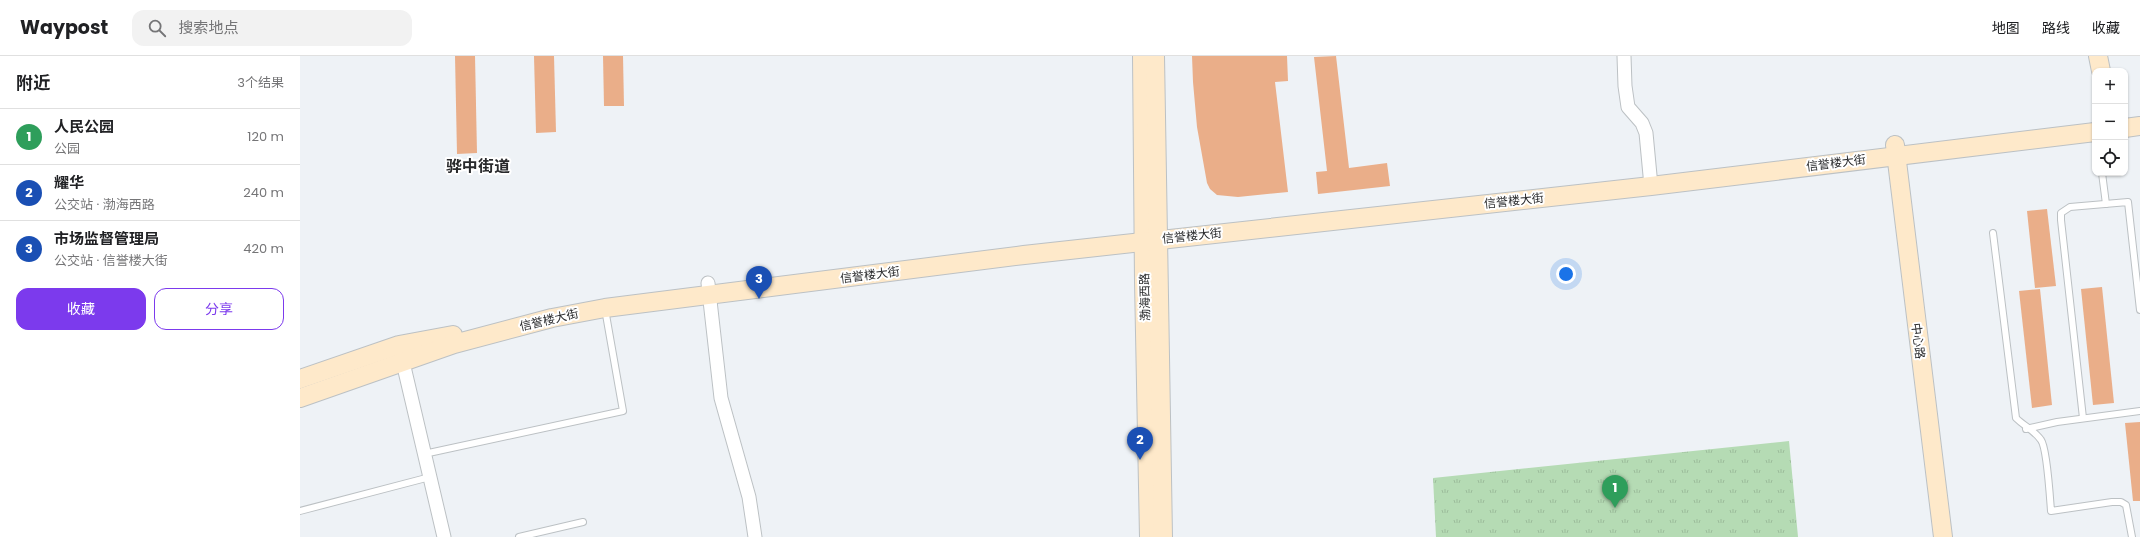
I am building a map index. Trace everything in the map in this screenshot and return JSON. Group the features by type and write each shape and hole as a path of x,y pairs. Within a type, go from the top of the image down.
{"street":[{"name":"渤海西路","path":"1142,56 1151,234 1162,537"},
{"name":"渤海西路","path":"1150,537 1151,234 1155,56"},
{"path":"1624,56 1625,86 1628,107 1642,123 1646,133 1650,180"},
{"path":"2098,56 2100,68"},
{"path":"2128,117 2140,115"},
{"name":"信誉楼大街","path":"1895,151 2092,120"},
{"path":"2128,128 2140,126"},
{"name":"信誉楼大街","path":"300,379 399,345 454,335 561,308 604,304 708,288 1151,234 1650,180 1895,151 2092,132"},
{"name":"中心路","path":"1895,151 1943,537"},
{"path":"708,288 721,398 749,497 755,537"},
{"name":"信誉楼大街","path":"300,398 454,344 604,304"},
{"path":"399,345 444,537"}],"lane":[{"path":"2102,176 2106,204"},
{"path":"2083,418 2061,220 2062,213 2070,207 2128,202 2140,310"},
{"path":"1993,233 2016,418 2026,429 2035,432 2043,442 2051,511 2121,502 2126,505 2132,537"},
{"path":"424,454 623,411 604,304"},
{"path":"2026,429 2083,418 2140,411"},
{"path":"300,511 430,477"},
{"path":"519,537 583,522"}],"green space":[{"path":"1789,441 1798,537 1436,537 1433,478"}],"building":[{"path":"455,56 475,56 477,153 457,154"},
{"path":"534,56 554,56 556,132 536,133"},
{"path":"603,56 623,56 624,106 604,106"},
{"path":"1192,56 1287,56 1288,81 1275,82 1288,192 1238,197 1217,195 1210,189 1207,183 1197,127"},
{"path":"1336,56 1349,168 1387,163 1390,186 1318,194 1316,172 1327,171 1314,57"},
{"path":"2047,209 2056,286 2035,288 2027,211"},
{"path":"2102,287 2114,403 2093,405 2081,289"},
{"path":"2040,289 2052,405 2032,408 2019,291"},
{"path":"2140,422 2140,501 2133,501 2125,423"}],"place":[{"name":"市场监督管理局","path":"759,299"},
{"name":"耀华","path":"1140,460"},
{"name":"人民公园","path":"1615,508"}],"district":[{"name":"骅中街道","path":"478,166"}]}
